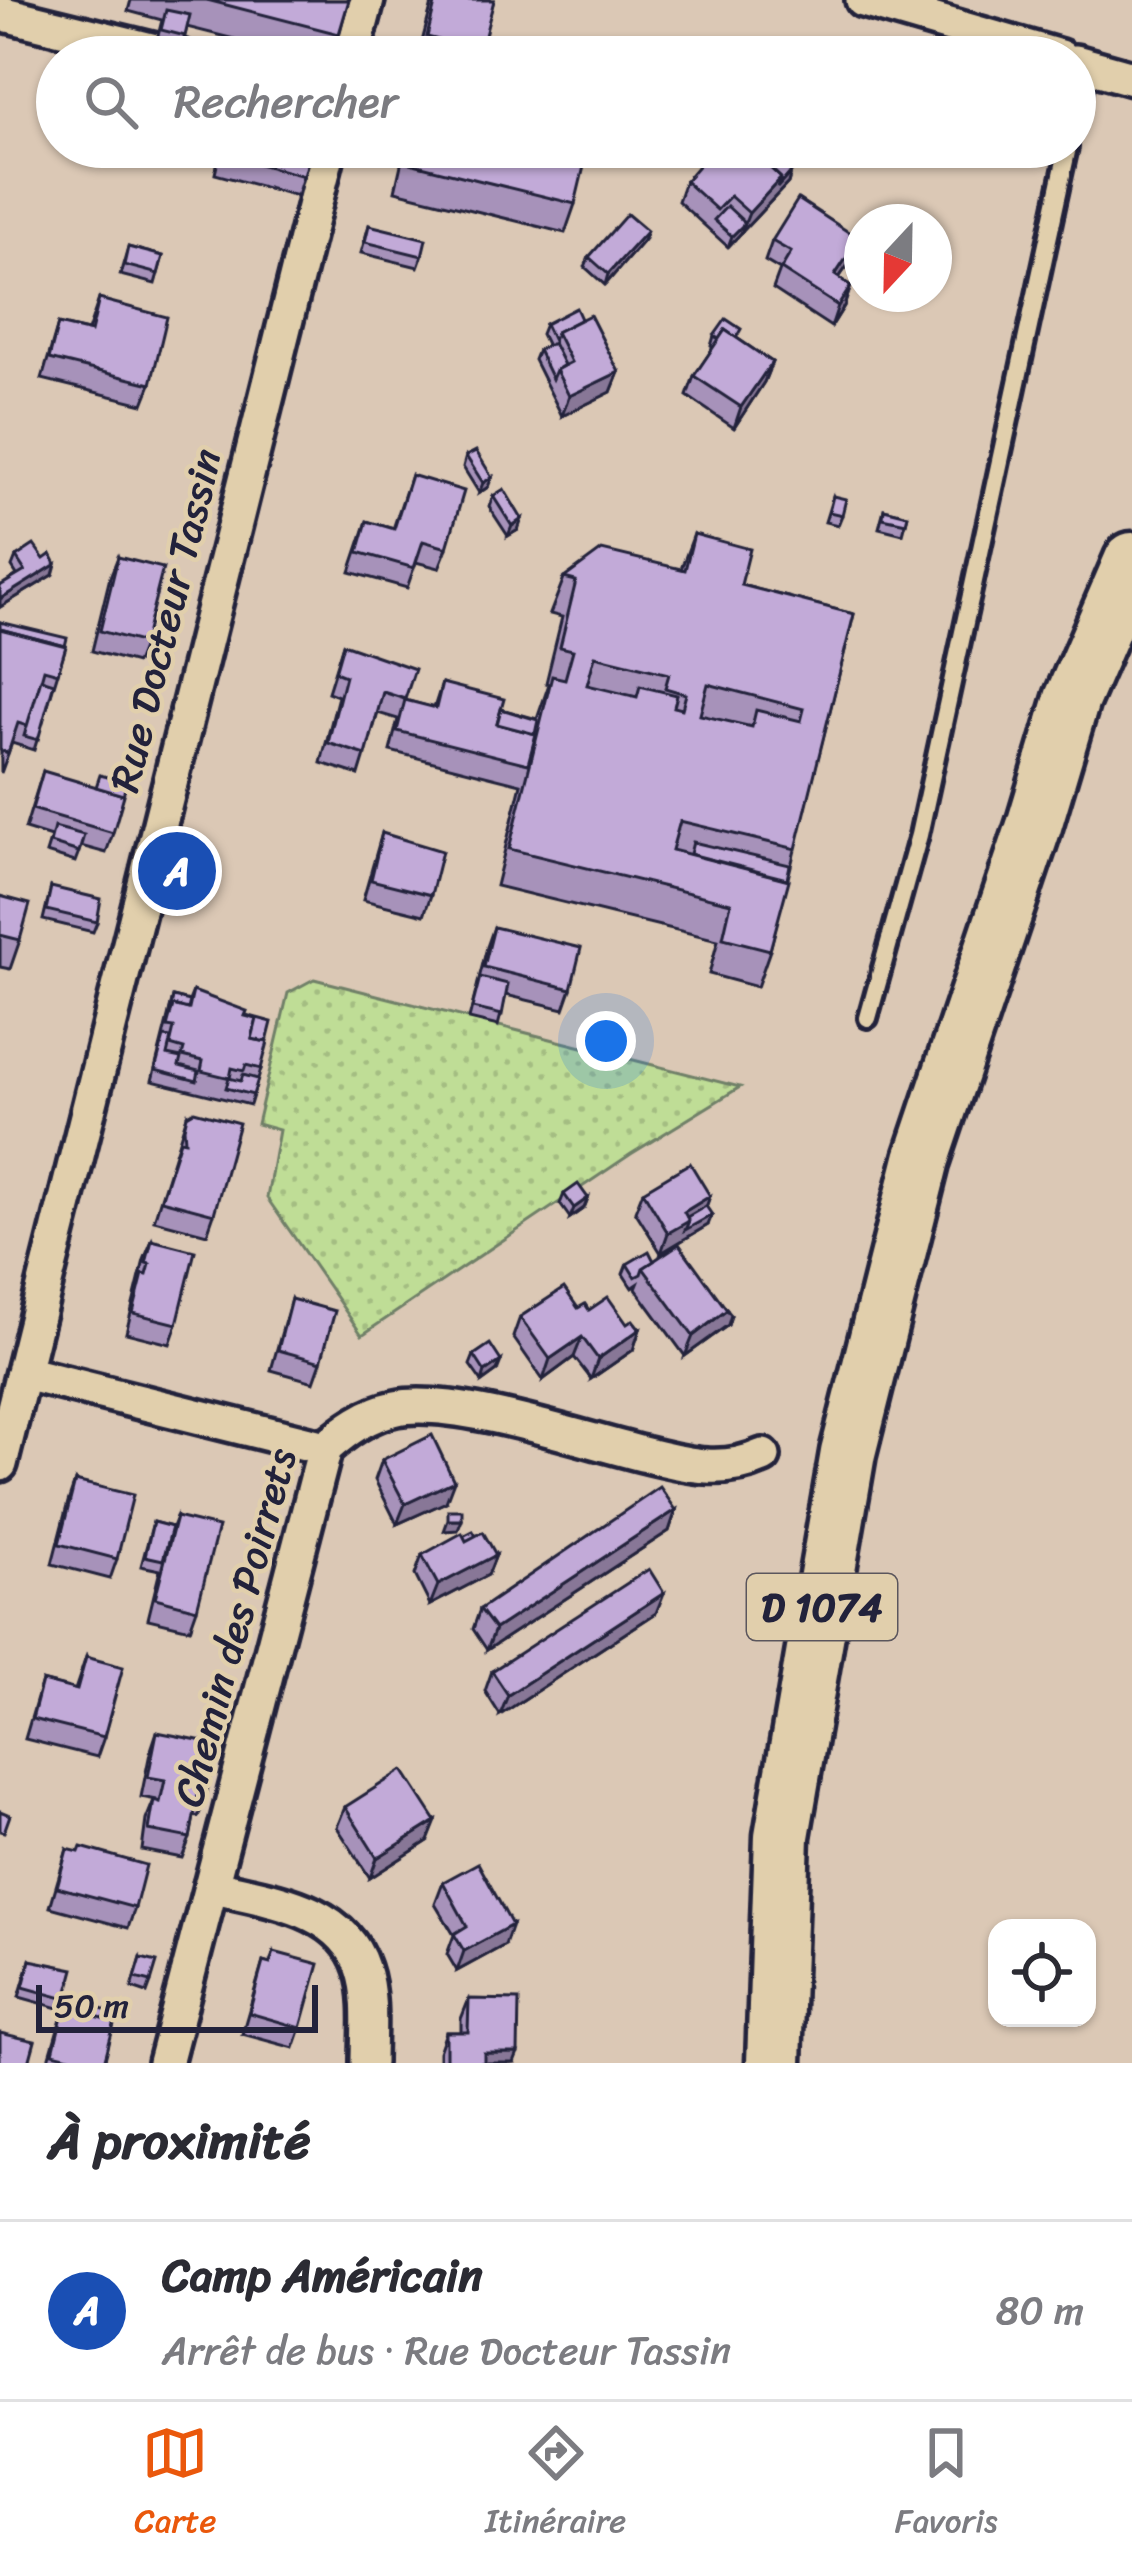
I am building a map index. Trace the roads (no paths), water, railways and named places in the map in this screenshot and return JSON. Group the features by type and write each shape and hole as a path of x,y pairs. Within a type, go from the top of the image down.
{"main road":[{"name":"D 1074","path":"774,2063 782,1835 848,1453 922,1159 1072,699 1132,560"},
{"name":"D 1074","path":"1034,826 1132,650"}],"street":[{"path":"358,36 367,0"},
{"path":"885,4 990,36"},
{"path":"0,13 94,36"},
{"path":"1096,68 1132,78"},
{"name":"Rue Docteur Tassin","path":"2,1449 324,168"},
{"path":"24,1373 325,1448"},
{"name":"Chemin des Poirrets","path":"165,2063 325,1448 353,1424 376,1414 443,1406 720,1468 738,1467 763,1456"},
{"path":"211,1886 302,1909 330,1924 349,1943 362,1966 368,1992 368,2063"}],"lane":[{"path":"868,1018 920,836 1064,168"}],"place":[{"name":"Camp Américain","path":"177,871"}]}
